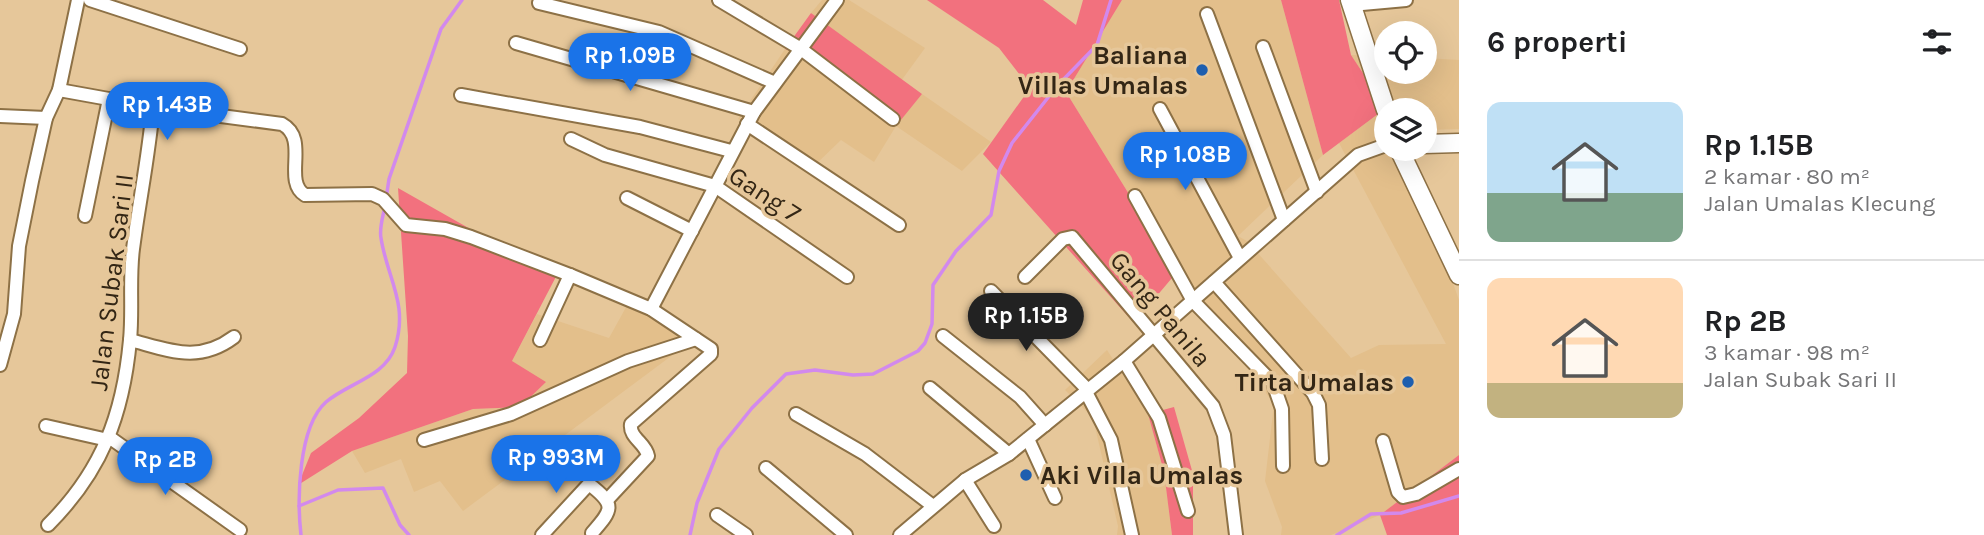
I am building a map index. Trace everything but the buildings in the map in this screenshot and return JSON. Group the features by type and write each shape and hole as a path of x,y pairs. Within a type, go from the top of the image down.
{"street":[{"path":"0,365 14,314 19,246 46,118 59,90 78,0"},
{"path":"90,0 240,50"},
{"path":"719,0 800,48 893,119"},
{"path":"651,309 750,118 837,0"},
{"path":"1382,98 1350,2 1406,0"},
{"path":"539,3 659,32 775,83"},
{"path":"1207,14 1284,220"},
{"path":"516,43 750,118 899,225"},
{"path":"1264,47 1317,191"},
{"path":"59,90 153,107 282,124 291,130 295,139 300,191 317,196 372,194 386,203 401,221 411,226 445,229 471,237 570,275 651,309 711,349 711,355 631,424 632,433 647,450 648,456 608,499 608,514 592,533"},
{"path":"461,95 604,120 731,151"},
{"path":"85,216 108,99"},
{"name":"Jalan Subak Sari II","path":"48,525 82,488 109,439 118,415 130,340 133,250 148,163 153,107"},
{"path":"1160,109 1240,258"},
{"path":"0,116 46,118"},
{"name":"Gang 7","path":"571,139 605,155 715,186 848,277"},
{"path":"1437,144 1459,143"},
{"path":"907,533 933,506 965,480 1009,454 1124,361 1358,155 1374,149"},
{"path":"1405,161 1459,275"},
{"path":"1135,197 1193,301 1273,383 1282,409 1283,466"},
{"path":"626,198 692,231"},
{"name":"Gang Panila","path":"1025,276 1063,239 1071,237 1153,335 1218,415 1230,471 1236,535"},
{"path":"541,340 570,275"},
{"path":"1214,282 1313,393 1319,405 1321,459"},
{"path":"991,291 1087,391 1111,440 1132,535"},
{"path":"943,336 1020,397 1045,425"},
{"path":"130,340 197,354 218,349 234,337"},
{"path":"424,440 511,414 628,361 695,339"},
{"path":"1124,361 1159,418 1188,511"},
{"path":"930,388 1009,454"},
{"path":"796,414 858,449 933,506"},
{"path":"46,426 109,439 240,530"},
{"path":"1028,439 1055,498"},
{"path":"1383,441 1398,492 1403,496 1416,494 1459,469"},
{"path":"766,468 846,535"},
{"path":"965,480 994,526"},
{"path":"542,535 589,484 608,499"},
{"path":"717,515 746,535"}],"shaded area":[{"path":"822,0 849,0 925,48 901,81 811,13"},
{"path":"927,0 1043,0 1076,25 1083,0 1122,0 1066,92 1177,272 1134,323 983,154 1030,88 999,48"},
{"path":"1122,0 1281,0 1323,155 1238,236 1247,241 1351,358 1379,345 1446,344 1339,143 1374,117 1374,161 1409,161 1459,300 1459,455 1380,515 1331,535 1281,535 1282,527 1265,481 1274,404 1177,272 1066,92"},
{"path":"1281,0 1339,0 1351,55 1379,98 1374,98 1374,117 1323,155"},
{"path":"811,13 922,94 896,126 795,53 785,49"},
{"path":"785,49 795,53 895,126 922,94 991,142 962,171 896,126 874,162 841,140 812,168 738,119"},
{"path":"1351,55 1374,56 1374,84 1437,84 1437,59 1459,60 1459,129 1437,130 1437,98 1379,98"},
{"path":"398,188 495,243 560,269 512,361 546,382 520,407 473,409 352,451 298,485 311,453 359,418 407,373 408,336"},
{"path":"630,300 690,342 463,511 440,481 414,492 401,459 365,473 352,451 473,409 520,407 512,361 537,314 609,338"},
{"path":"1107,350 1148,414 1164,472 1172,535 1117,535 1118,526 1093,418 1065,390"},
{"path":"1174,407 1193,474 1193,535 1172,535 1164,472 1148,414"},
{"path":"1459,455 1459,535 1387,535 1380,515"}],"waterway":[{"path":"386,199 389,179 441,29 462,0"},
{"path":"690,535 697,503 719,449 752,408 786,374 815,370 853,375 873,374 918,351 925,343 932,324 933,285 956,251 991,215 999,171 1012,143 1058,85 1097,45 1111,0"},
{"path":"301,535 299,503 302,465 310,428 317,413 335,395 383,366 395,347 399,332 396,291 381,238 385,206"},
{"path":"299,506 338,490 383,488 400,525 409,535"},
{"path":"1337,535 1371,514 1401,513 1459,496"}],"place":[{"name":"Baliana Villas Umalas","path":"1202,70"},
{"name":"Tirta Umalas","path":"1408,382"},
{"name":"Aki Villa Umalas","path":"1026,475"}]}
